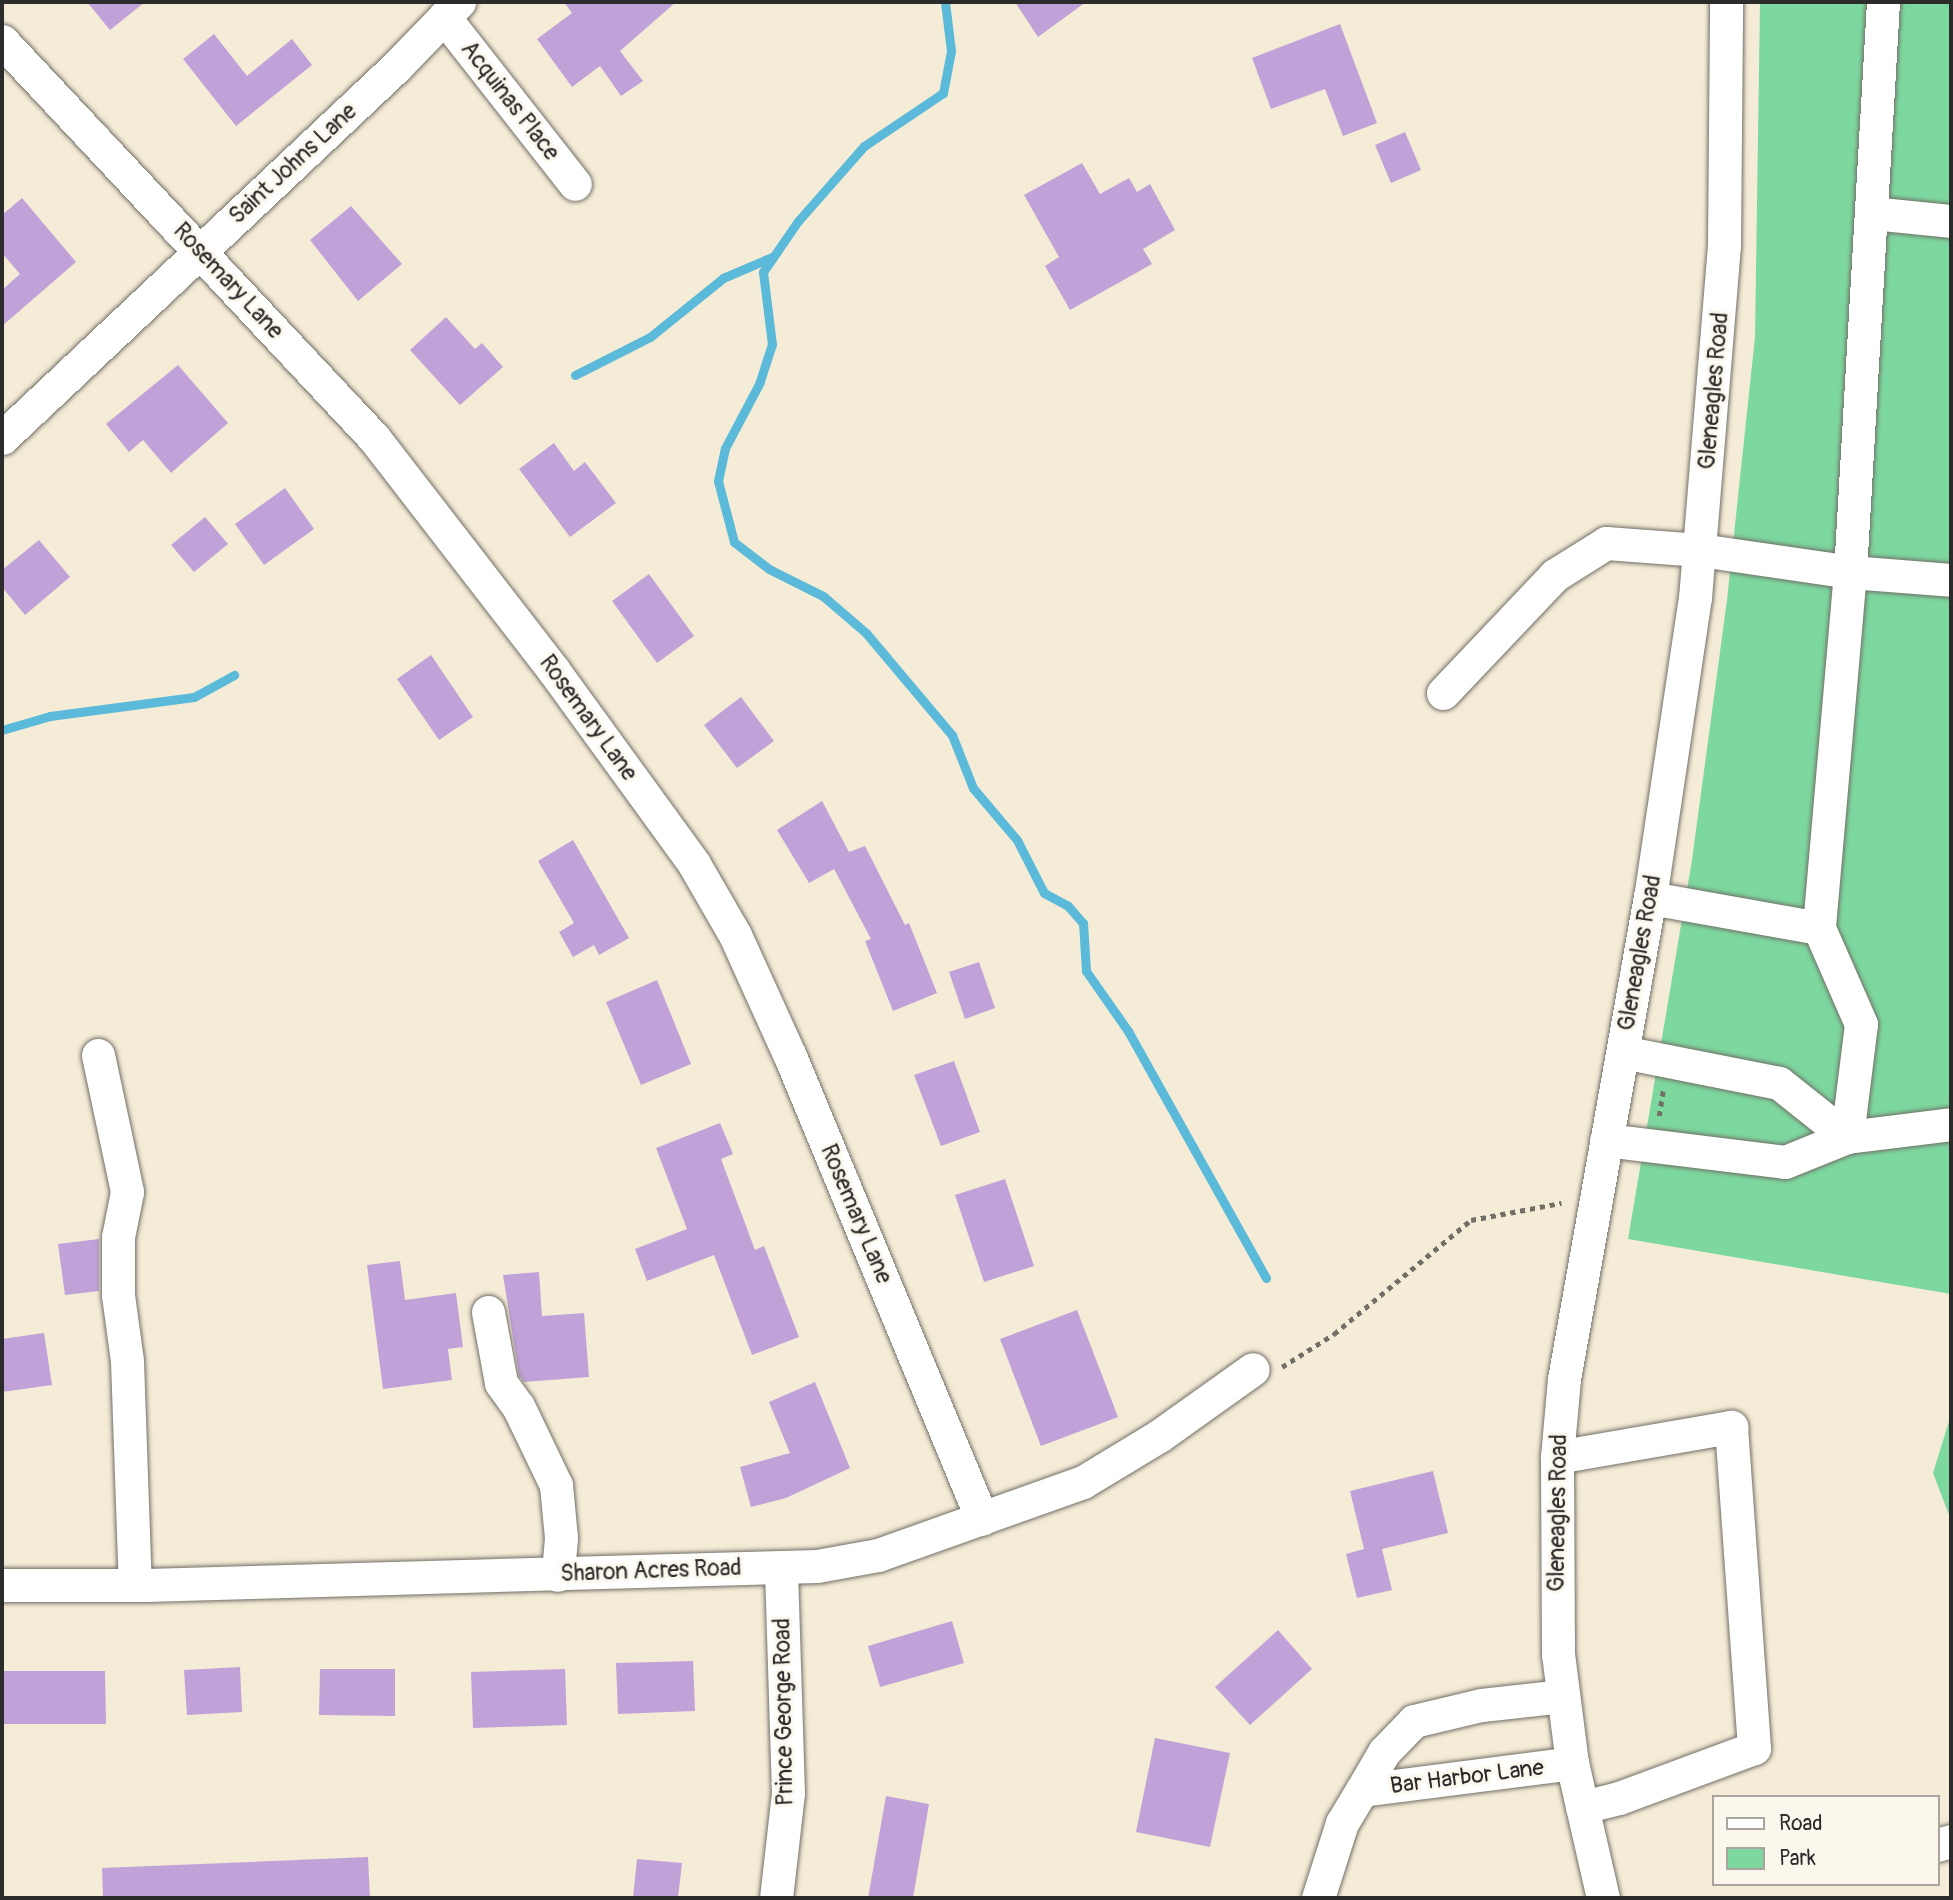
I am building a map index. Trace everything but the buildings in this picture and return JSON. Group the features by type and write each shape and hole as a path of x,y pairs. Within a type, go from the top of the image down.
{"street":[{"name":"Gleneagles Road","path":"1603,1898 1572,1763 1563,1696 1554,1536 1557,1457 1564,1379 1650,898 1700,550 1724,245 1726,2"},
{"path":"1847,1137 1861,1024 1819,928 1850,572 1883,2"},
{"name":"Acquinas Place","path":"452,10 575,184"},
{"name":"Saint Johns Lane","path":"2,438 452,10"},
{"name":"Rosemary Lane","path":"2,41 374,438 428,504 694,864 736,936 790,1056 982,1519"},
{"path":"1872,213 1951,221"},
{"path":"1443,693 1555,575 1606,543 1700,550 1850,572 1951,580"},
{"path":"1650,898 1819,928"},
{"path":"1623,1052 1779,1083 1847,1137"},
{"path":"99,1055 128,1192 118,1237 118,1295 127,1361 135,1585"},
{"path":"1606,1140 1785,1162 1847,1137 1951,1124"},
{"path":"488,1312 501,1383 517,1406 556,1485 561,1538 558,1575"},
{"name":"Sharon Acres Road","path":"2,1585 135,1585 817,1566 878,1555 1083,1482 1159,1436 1252,1369"},
{"path":"1557,1457 1731,1427 1754,1748 1582,1807"},
{"name":"Prince George Road","path":"776,1898 788,1793 781,1567"},
{"name":"Bar Harbor Lane","path":"1318,1898 1342,1823 1384,1752 1414,1721 1481,1705 1563,1696"},
{"name":"Bar Harbor Lane","path":"1362,1790 1572,1763"}],"path":[{"path":"1658,1120 1664,1086"},
{"path":"1252,1369 1271,1374 1334,1334 1471,1220 1562,1203"}],"green space":[{"path":"1760,2 1951,2 1951,1294 1628,1239 1692,860 1727,600 1755,337"},
{"path":"1951,1415 1951,1520 1933,1473"}],"waterway":[{"path":"945,2 951,51 943,93 864,146 798,221 763,272 772,344 760,382 725,448 718,481 734,542 769,569 823,596 866,633 952,735 973,788 1017,840 1044,893 1068,906 1083,923 1086,971 1128,1031 1266,1278"},
{"path":"575,375 650,337 723,278 772,257"},
{"path":"2,730 50,716 194,697 234,675"}]}
